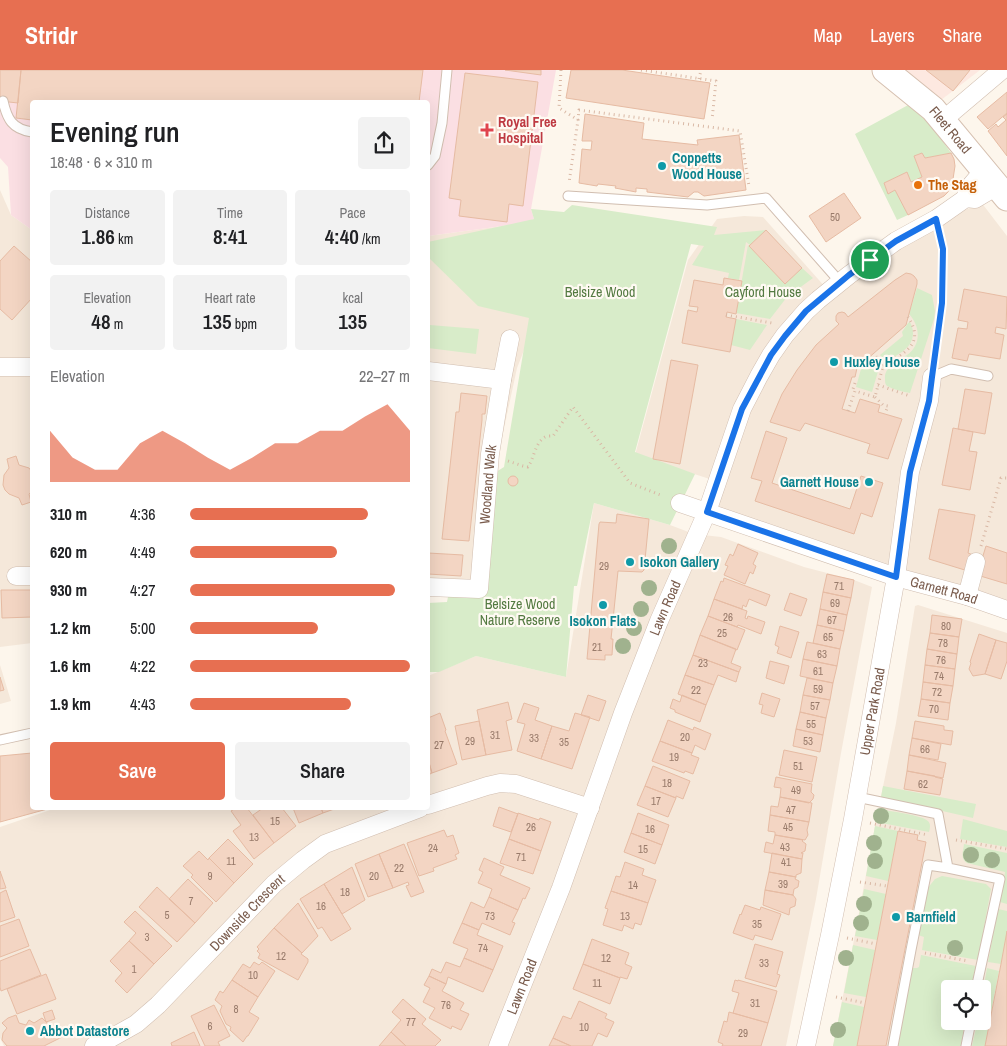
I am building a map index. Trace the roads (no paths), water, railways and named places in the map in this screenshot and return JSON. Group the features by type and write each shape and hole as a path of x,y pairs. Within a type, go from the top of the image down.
{"main road":[{"name":"Fleet Road","path":"884,70 922,99 943,120 996,185"}],"street":[{"path":"943,120 1002,70"},
{"name":"Lawn Road","path":"498,1046 561,888 623,713 659,622 707,512 742,409 771,355 792,326 806,311 840,282 896,241 936,219 966,198 975,199 996,185"},
{"name":"Woodland Walk","path":"430,586 479,589 490,454 510,339"},
{"path":"0,367 30,367"},
{"path":"430,371 502,380"},
{"name":"Upper Park Road","path":"806,1046 853,819 896,577 910,472 929,403 932,377"},
{"name":"Garnett Road","path":"680,503 896,577 966,596 1007,610"},
{"path":"966,596 976,562"},
{"path":"430,804 500,783 533,788 590,808"},
{"name":"Downside Crescent","path":"94,1046 136,1024 158,1005 274,884 303,860 325,844 415,810"}],"lane":[{"path":"430,163 435,156 439,140 447,70"},
{"path":"3,101 6,116 12,123 30,132"},
{"path":"568,196 707,205 766,198 840,282"},
{"path":"932,377 950,369 988,376"},
{"path":"0,740 30,733"},
{"path":"857,797 938,814 948,868"},
{"path":"893,1046 928,864 1000,879 978,980"},
{"path":"966,1046 969,1030"}],"place":[{"name":"Royal Free Hospital","path":"487,130"},
{"name":"Coppetts Wood House","path":"662,166"},
{"name":"The Stag","path":"918,185"},
{"name":"Huxley House","path":"834,362"},
{"name":"Garnett House","path":"869,482"},
{"name":"Isokon Gallery","path":"630,562"},
{"name":"Isokon Flats","path":"603,605"},
{"name":"Barnfield","path":"896,917"},
{"name":"Abbot Datastore","path":"30,1031"}],"park label":[{"name":"Belsize Wood","path":"600,292"},
{"name":"Cayford House","path":"763,292"},
{"name":"Belsize Wood Nature Reserve","path":"520,612"}]}
